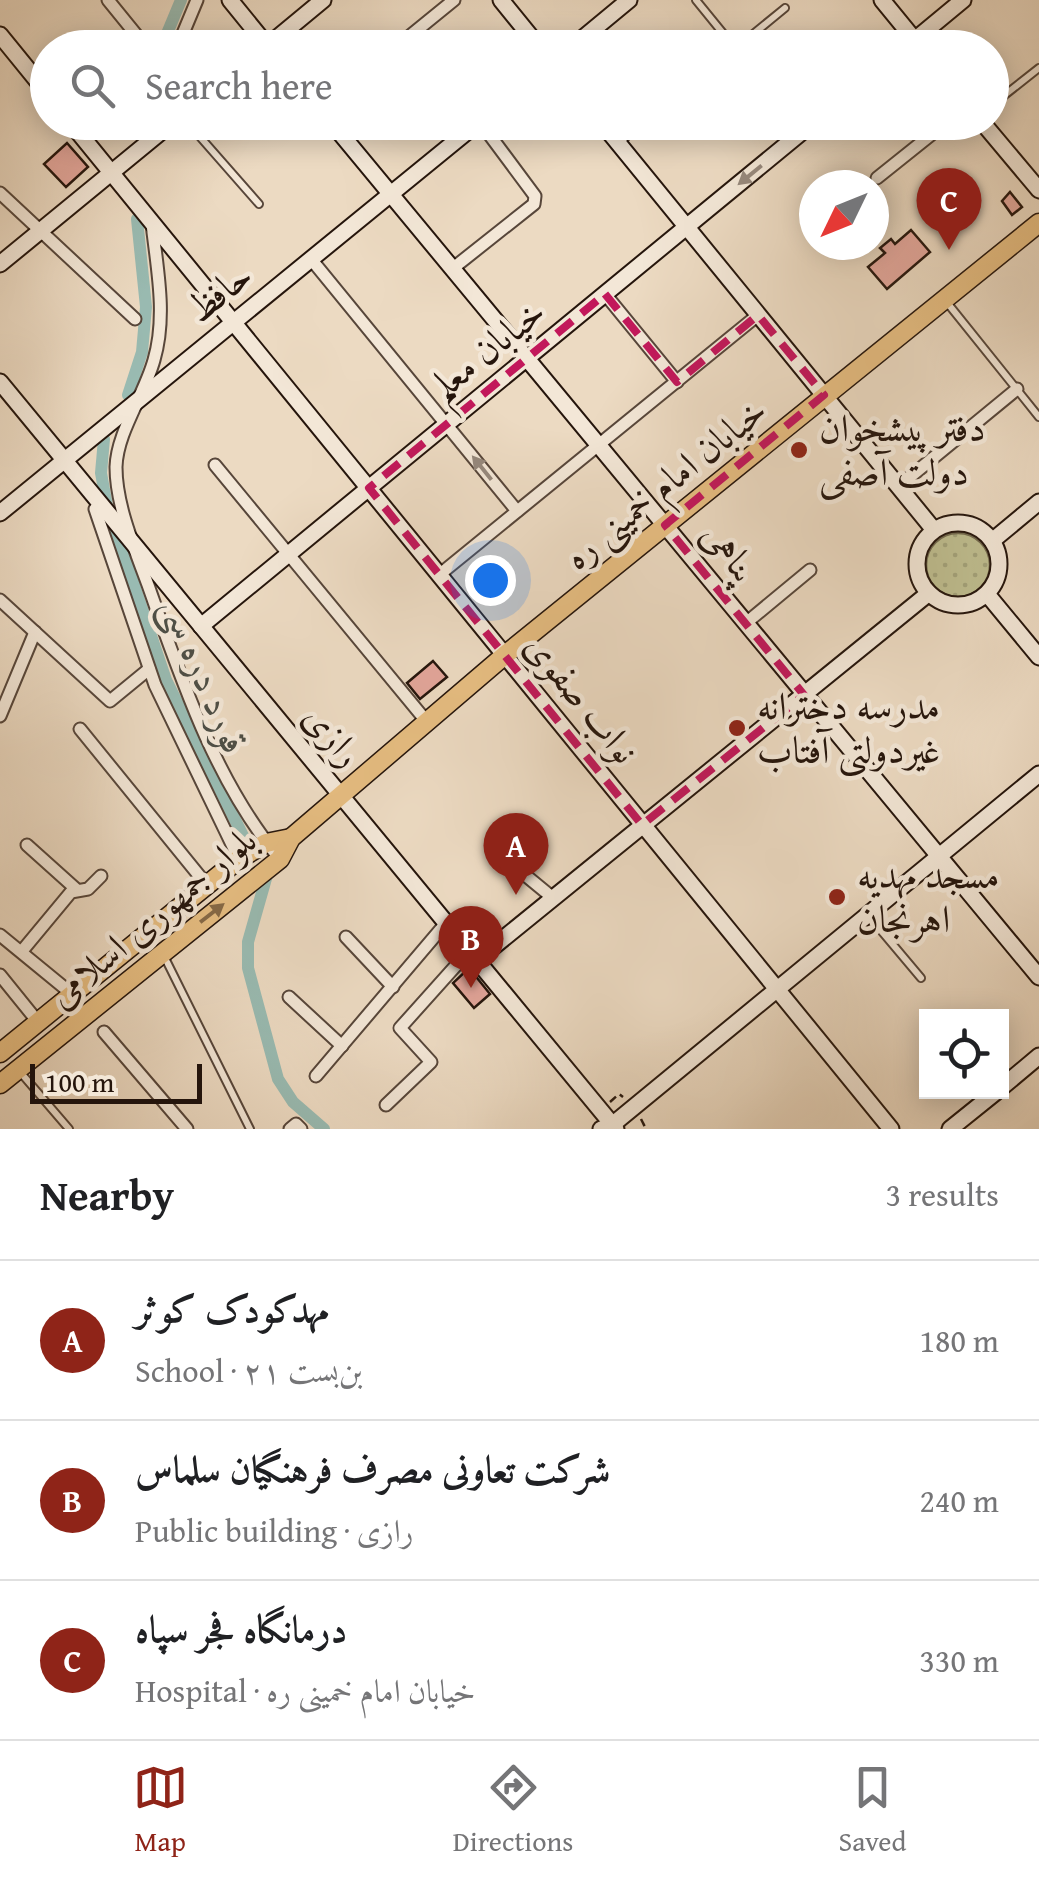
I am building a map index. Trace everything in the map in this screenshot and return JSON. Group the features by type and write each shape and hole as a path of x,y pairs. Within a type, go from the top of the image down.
{"main road":[{"name":"خیابان امام خمینی ره","path":"291,838 505,655 1039,223"},
{"name":"بلوار جمهوری اسلامی","path":"0,1053 238,859 266,842 291,838"},
{"name":"بلوار جمهوری اسلامی","path":"0,1084 280,860 291,838"}],"street":[{"path":"108,0 132,30"},
{"path":"186,30 198,0"},
{"path":"230,0 254,30"},
{"path":"287,30 323,0"},
{"path":"417,30 454,0"},
{"path":"502,0 526,30"},
{"path":"593,30 630,0"},
{"path":"882,0 903,30"},
{"path":"930,30 963,0"},
{"path":"0,36 30,72"},
{"name":"نواب صفوی","path":"84,140 891,1129"},
{"path":"0,264 152,140"},
{"name":"پناهی","path":"346,140 1039,977"},
{"name":"حافظ","path":"1,510 458,140"},
{"path":"452,269 534,204 535,196 493,140"},
{"path":"615,140 934,530"},
{"name":"خیابان معلم","path":"201,626 788,140"},
{"path":"888,170 925,140"},
{"path":"997,140 1039,190"},
{"path":"0,193 135,319"},
{"path":"152,222 161,308 156,355 142,397 118,443 116,472 133,544 180,675 226,774 280,860"},
{"path":"311,260 517,511"},
{"path":"605,294 677,382"},
{"path":"440,574 758,315"},
{"name":"رازی","path":"0,382 610,1128"},
{"path":"898,486 1017,389"},
{"path":"215,465 427,722"},
{"path":"992,541 1039,502"},
{"path":"95,509 149,669 238,859"},
{"path":"954,523 966,524 992,541 998,576 987,594 977,601 956,606 945,604 929,593 919,579 917,566 924,542 934,530 954,523"},
{"path":"746,623 810,570"},
{"path":"386,1106 430,1062 400,1028 473,956 554,898 929,593"},
{"path":"987,594 1036,647"},
{"path":"0,600 110,701 149,669"},
{"path":"0,716 35,632"},
{"path":"80,729 206,884"},
{"path":"610,1128 1039,774"},
{"path":"27,844 76,889 88,889 102,876"},
{"path":"502,856 554,898"},
{"path":"22,951 76,889"},
{"path":"316,1076 446,923"},
{"path":"0,935 72,994"},
{"path":"346,937 393,987"},
{"path":"0,975 38,1022"},
{"path":"289,997 342,1046"},
{"path":"104,1032 186,1129"},
{"path":"1009,1080 1039,1056"},
{"path":"950,1129 987,1099"},
{"path":"290,1129 296,1124 301,1129"}],"lane":[{"path":"696,0 721,30"},
{"path":"758,30 785,8"},
{"path":"1009,92 1039,68"},
{"path":"203,140 259,204"},
{"path":"618,144 623,140"},
{"path":"944,299 1039,417"},
{"path":"868,914 921,978"},
{"path":"162,953 250,1129"},
{"path":"18,1069 69,1129"}],"highlighted area":[{"path":"605,294 677,382 758,315 824,395 665,525 804,695 642,825 369,488"}],"shaded area":[{"path":"958,533 980,543 990,565 980,587 958,597 936,587 926,565 936,543"}],"building":[{"path":"67,143 88,167 66,187 44,164"},
{"path":"1010,192 1022,207 1012,215 1002,201"},
{"path":"911,230 930,252 887,289 868,267 876,260 889,260 889,241 895,244"},
{"path":"433,661 447,677 420,699 407,683"},
{"path":"469,968 490,994 474,1008 453,983"}],"waterway":[{"name":"قورد دره سی","path":"168,30 181,0"},
{"path":"128,395 142,352 146,307 137,219"},
{"name":"قورد دره سی","path":"104,439 101,473 107,506"},
{"name":"قورد دره سی","path":"116,532 166,680 245,840"},
{"name":"قورد دره سی","path":"267,875 248,942 248,968 278,1079 293,1102 324,1129"}],"place":[{"name":"درمانگاه فجر سپاه","path":"949,250"},
{"name":"دفتر پیشخوان دولت آصفی","path":"799,450"},
{"name":"مدرسه دخترانه غیردولتی آفتاب","path":"737,728"},
{"name":"مهدکودک کوثر","path":"516,895"},
{"name":"مسجد مهدیه اهرنجان","path":"837,897"},
{"name":"شرکت تعاونی مصرف فرهنگیان سلماس","path":"471,988"}]}
